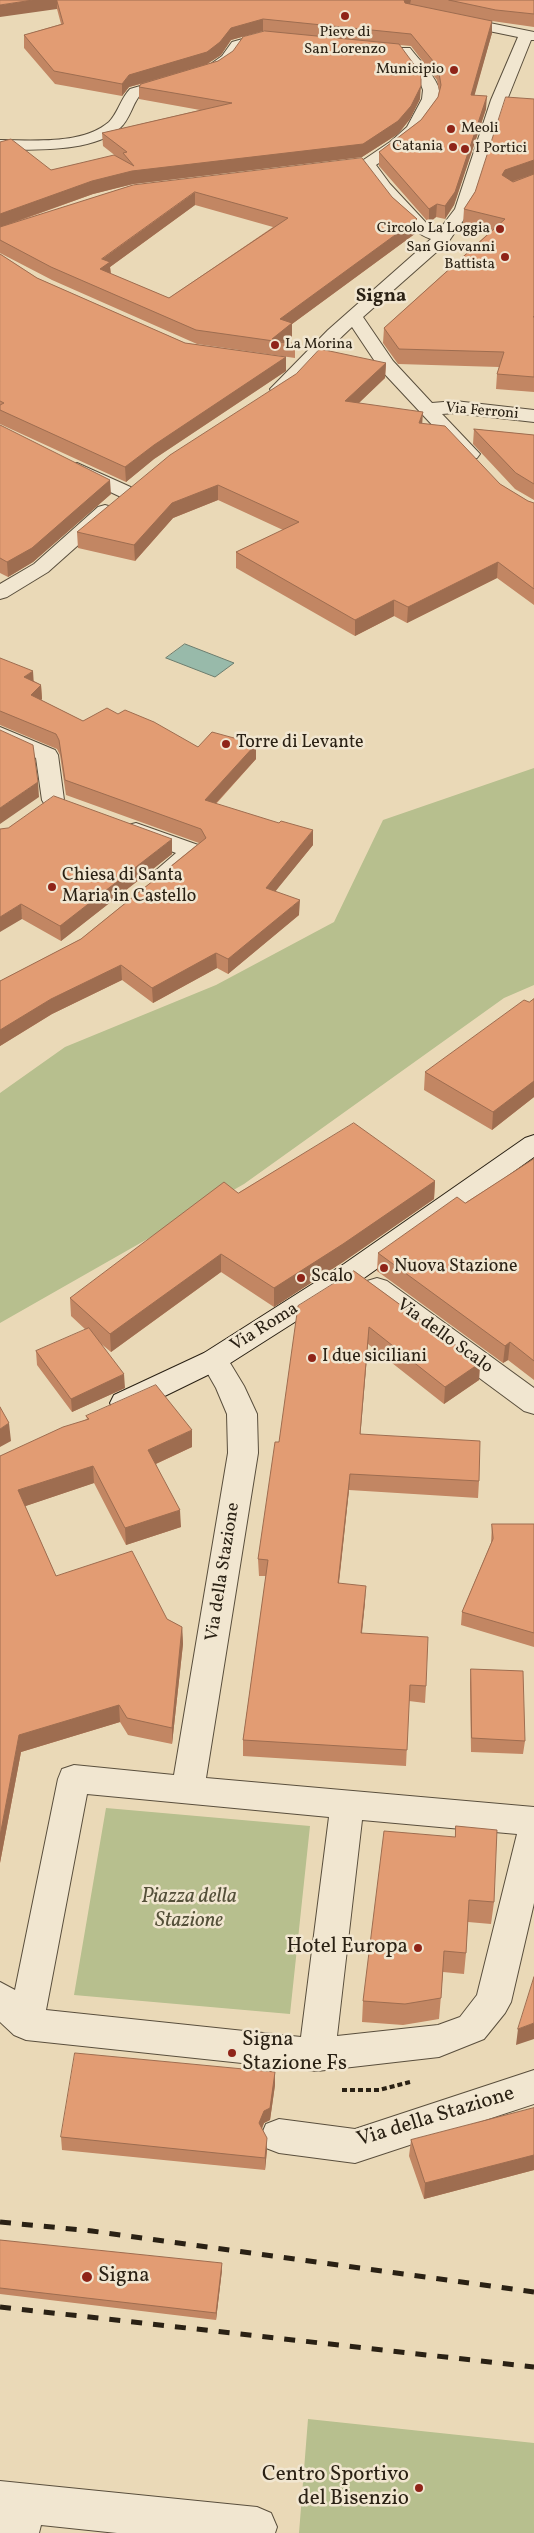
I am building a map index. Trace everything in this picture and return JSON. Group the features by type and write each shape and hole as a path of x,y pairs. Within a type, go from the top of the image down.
{"street":[{"path":"263,399 288,383 304,367 308,359 334,334 443,237 464,206 499,100 530,36 439,16"},
{"path":"405,51 410,35"},
{"path":"0,145 64,144 101,133 115,125 127,101 135,92 213,69 227,59 237,44 248,40 286,38"},
{"path":"349,166 367,162 387,152 418,126 428,107 431,86 405,51 386,49"},
{"path":"499,100 517,102"},
{"path":"367,162 384,187 424,231 443,237"},
{"path":"354,317 386,365 430,409 479,464"},
{"path":"280,364 304,367"},
{"name":"Via Ferroni","path":"430,409 455,407 534,416"},
{"path":"0,593 41,568 134,487 56,459"},
{"path":"0,734 47,756 54,806"},
{"path":"118,824 193,851 148,887"},
{"name":"Via Roma","path":"97,1415 214,1360 354,1271 534,1144"},
{"name":"Via dello Scalo","path":"354,1271 534,1403"},
{"name":"Via della Stazione","path":"188,1789 243,1453 242,1414 230,1386 214,1360"},
{"path":"26,2024 74,1778 534,1822"},
{"path":"317,2055 347,1805"},
{"path":"0,1998 26,2024 317,2055 439,2041 472,2028 492,2002 534,1832"},
{"name":"Via della Stazione","path":"279,2136 355,2146 534,2087"},
{"path":"14,2512 257,2527"}],"green space":[{"path":"534,768 534,985 504,998 244,1184 0,1323 0,1093 65,1047 216,985 334,922 383,820"},
{"name":"Piazza della Stazione","path":"106,1808 310,1826 290,2014 74,1995"},
{"name":"Centro Sportivo del Bisenzio","path":"308,2419 534,2443 534,2533 299,2533"}],"shaded area":[{"path":"185,644 234,663 215,677 166,658"}],"building":[{"path":"0,0 33,0 0,5"},
{"path":"57,0 404,0 405,3 492,21 471,95 487,96 455,192 445,206 437,204 429,209 379,152 421,120 438,97 441,85 438,67 411,34 263,19 231,28 220,42 207,52 129,75 122,84 54,71 24,35 63,24"},
{"path":"449,0 534,0 534,14 496,10"},
{"path":"265,31 399,44 421,74 421,86 411,106 398,121 363,144 132,171 92,181 0,214 0,142 11,139 51,170 114,155 134,166 123,153 127,152 102,133 232,103 139,87 141,84 218,61 233,51 243,37"},
{"path":"506,97 534,99 534,160 505,170 502,175 513,182 534,174 534,377 497,374 504,352 399,349 384,328 505,219 464,209 475,192"},
{"path":"362,158 392,197 417,219 280,319 292,323 272,339 295,344 196,330 51,267 0,240 0,227 133,185","holes":["195,192 288,218 169,298 100,269 110,262 102,259"]},
{"path":"0,254 37,278 185,343 286,357 154,445 125,467 0,410 0,405 4,403 0,401"},
{"path":"320,349 386,363 345,401 423,412 419,423 445,426 500,484 534,503 534,589 498,562 408,607 394,600 355,620 236,552 299,522 218,485 172,503 134,545 77,532 170,455 296,374"},
{"path":"0,425 110,480 32,548 7,562 0,558"},
{"path":"474,429 534,435 534,484 516,473"},
{"path":"0,658 33,671 24,677 41,685 31,695 83,721 107,708 118,714 125,710 154,722 198,747 212,732 256,744 205,800 279,823 281,821 313,830 266,888 300,900 228,959 216,953 152,988 121,965 51,999 0,1030 0,981 81,939 206,838 201,829 65,780 59,740 56,734 0,711"},
{"path":"0,730 33,745 38,782 0,808"},
{"path":"54,796 172,839 60,926 21,904 0,917 0,829 8,828"},
{"path":"534,999 534,1081 493,1112 425,1072 524,1000 529,1002"},
{"path":"354,1123 435,1181 343,1244 274,1288 221,1254 110,1334 70,1298 224,1182 238,1193"},
{"path":"534,1159 534,1361 510,1342 505,1346 378,1253 457,1197 465,1203"},
{"path":"354,1271 480,1363 445,1387 369,1327 360,1434 480,1441 479,1481 350,1474 338,1583 366,1586 361,1633 428,1637 426,1686 410,1685 407,1750 243,1740 268,1560 258,1559 275,1442 279,1442 298,1306"},
{"path":"89,1328 124,1374 71,1399 36,1351"},
{"path":"156,1385 192,1430 148,1450 180,1510 125,1528 93,1466 18,1490 56,1576 132,1551 167,1619 182,1627 172,1728 127,1718 119,1705 19,1735 0,1836 0,1456 63,1427 89,1419 86,1416"},
{"path":"0,1407 9,1423 0,1429"},
{"path":"492,1524 534,1524 534,1633 462,1612 493,1539"},
{"path":"471,1669 523,1671 525,1741 472,1738"},
{"name":"Hotel Europa","path":"456,1826 497,1830 494,1902 469,1900 466,1953 444,1951 441,1998 405,2004 363,2001 384,1831 455,1837"},
{"path":"534,1977 534,2023 518,2029"},
{"path":"75,2053 275,2072 270,2108 264,2111 259,2123 267,2138 265,2158 61,2137"},
{"path":"534,2108 534,2155 425,2183 411,2140"},
{"path":"0,2240 222,2263 216,2313 0,2288"}],"railway":[{"path":"0,2222 92,2231 534,2292"},
{"path":"0,2307 534,2367"}],"place":[{"name":"Pieve di San Lorenzo","path":"345,16"},
{"name":"Municipio","path":"454,70"},
{"name":"Meoli","path":"451,129"},
{"name":"Catania","path":"453,147"},
{"name":"I Portici","path":"465,149"},
{"name":"Circolo La Loggia","path":"500,229"},
{"name":"San Giovanni Battista","path":"505,257"},
{"name":"La Morina","path":"275,345"},
{"name":"Torre di Levante","path":"226,744"},
{"name":"Chiesa di Santa Maria in Castello","path":"52,887"},
{"name":"Nuova Stazione","path":"384,1268"},
{"name":"Scalo","path":"301,1278"},
{"name":"I due siciliani","path":"312,1358"},
{"name":"Hotel Europa","path":"418,1948"},
{"name":"Signa Stazione Fs","path":"232,2053"},
{"name":"Signa","path":"87,2277"},
{"name":"Centro Sportivo del Bisenzio","path":"419,2488"}],"district":[{"name":"Signa","path":"381,298"}]}
